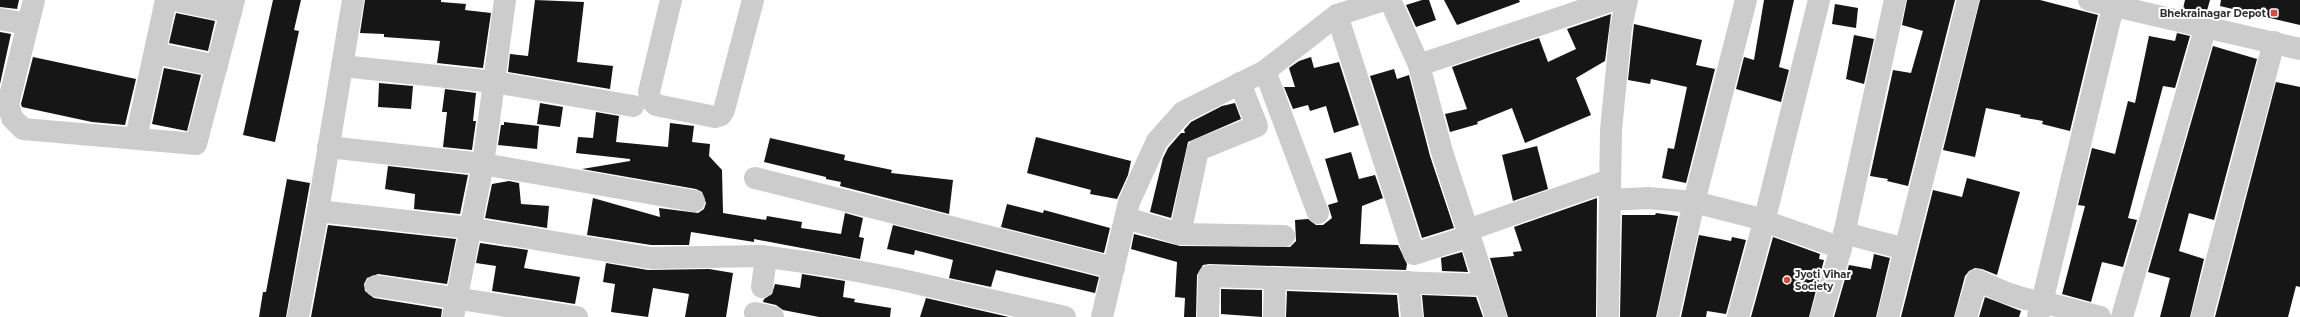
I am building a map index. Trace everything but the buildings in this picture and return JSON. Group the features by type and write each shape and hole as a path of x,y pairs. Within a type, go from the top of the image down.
{"street":[{"path":"34,0 8,104 12,118 23,129 196,144 233,6 174,0"},
{"path":"136,138 166,0"},
{"path":"298,317 318,211 353,0"},
{"path":"454,308 483,164 503,0"},
{"path":"671,0 649,92 650,100 656,105 715,117 721,115 724,110 753,0"},
{"path":"1102,317 1132,195 1157,141 1183,112 1265,71 1337,15 1384,0"},
{"path":"1390,0 1419,65 1442,152 1496,317"},
{"path":"1419,65 1613,0"},
{"path":"1608,317 1611,130 1622,27 1628,0"},
{"path":"1668,317 1694,202 1746,0"},
{"path":"1738,317 1764,222 1819,0"},
{"path":"1821,317 1842,240 1895,0"},
{"path":"1888,317 1968,0"},
{"path":"2089,0 2113,7 2206,26 2300,48"},
{"path":"2040,309 2113,7"},
{"path":"1337,15 1414,254 1469,233 1610,190 1648,198 1694,202 1753,217 1764,222 1842,240 1905,249"},
{"path":"0,19 28,24"},
{"path":"2122,317 2206,26"},
{"path":"2202,317 2274,42"},
{"path":"155,53 217,66"},
{"path":"342,66 494,82 633,106"},
{"path":"1265,71 1318,213"},
{"path":"1180,234 1198,150 1257,126 1240,83"},
{"path":"328,147 483,164 694,201"},
{"path":"754,178 1114,268"},
{"path":"318,211 469,228 650,258 766,257 826,265 898,279 1065,317"},
{"path":"1126,218 1180,234 1284,236"},
{"path":"762,287 766,257"},
{"path":"1208,317 1209,276 1486,285"},
{"path":"1274,317 1275,278"},
{"path":"1966,317 1977,280 2000,291 2027,300 2040,309 2100,317"},
{"path":"1408,282 1412,317"},
{"path":"376,286 454,308 577,317"}],"place":[{"name":"Bhekrainagar Depot","path":"2274,13"},
{"name":"Jyoti Vihar Society","path":"1787,280"}]}
